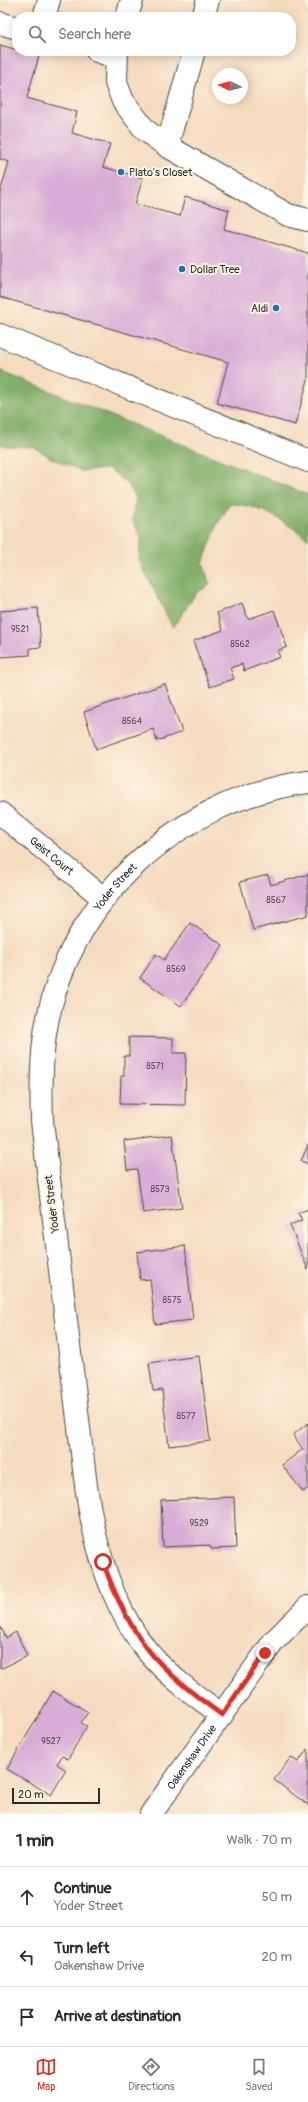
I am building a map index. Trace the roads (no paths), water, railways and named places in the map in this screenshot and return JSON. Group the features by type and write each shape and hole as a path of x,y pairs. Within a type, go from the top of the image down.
{"street":[{"path":"45,12 49,0"},
{"path":"128,12 132,0"},
{"path":"205,12 208,0"},
{"path":"0,23 12,27"},
{"path":"111,56 116,83 123,101 145,130 167,146 288,215 308,220"},
{"path":"167,146 193,56"},
{"path":"0,335 308,461"},
{"name":"Yoder Street","path":"222,1715 169,1674 140,1640 123,1610 103,1562 94,1532 86,1486 42,1121 41,1090 45,1033 52,1003 76,942 103,898 125,874 160,844 203,814 262,790 279,785 308,782"},
{"name":"Geist Court","path":"0,813 103,898"},
{"name":"Oakenshaw Drive","path":"151,1814 274,1641 308,1607"}],"place":[{"name":"Plato's Closet","path":"121,172"},
{"name":"Dollar Tree","path":"182,269"},
{"name":"Aldi","path":"276,308"}]}
